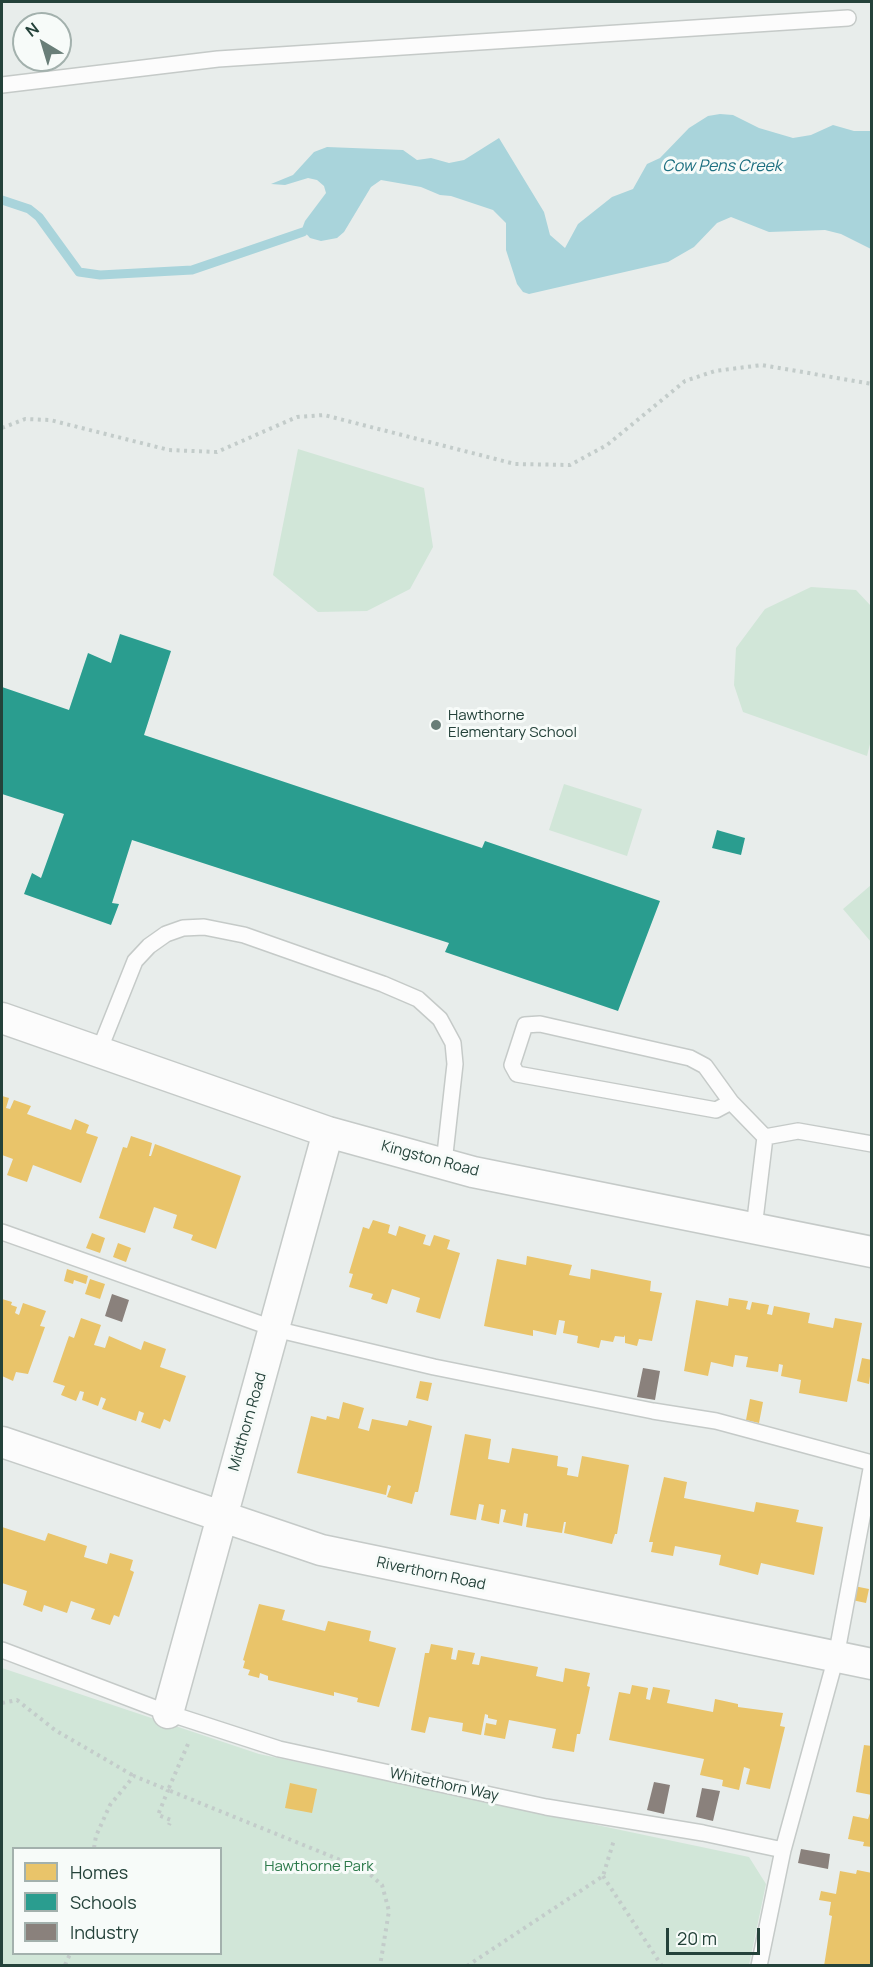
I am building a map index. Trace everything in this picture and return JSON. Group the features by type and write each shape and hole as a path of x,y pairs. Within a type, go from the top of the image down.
{"street":[{"name":"Kingston Road","path":"2,1018 328,1132 546,1188 872,1252"},
{"name":"Midthorn Road","path":"168,1713 328,1132"},
{"name":"Riverthorn Road","path":"2,1442 321,1550 872,1664"}],"lane":[{"path":"2,85 218,59 848,18"},
{"path":"99,1051 135,962 149,946 166,934 183,928 204,927 244,935 383,984 418,999 440,1019 453,1043 455,1064 444,1163"},
{"path":"731,1102 716,1110 517,1074 512,1065 525,1025 540,1024 690,1058 705,1066 731,1102 765,1137"},
{"path":"765,1137 798,1131 872,1144"},
{"path":"754,1228 765,1137"},
{"path":"2,1232 274,1329 434,1367 653,1411 716,1421 872,1463 836,1657 783,1850 759,1965"},
{"name":"Whitethorn Way","path":"2,1650 168,1713 279,1749 546,1807 741,1840 783,1850"}],"path":[{"path":"2,428 25,419 50,420 169,450 217,452 297,417 324,415 515,464 570,465 607,445 685,381 715,371 762,365 872,384"},
{"path":"2,1702 17,1700 55,1730 134,1776 365,1870 382,1885 389,1911 380,1965"},
{"path":"169,1825 171,1820 158,1815 197,1722"},
{"path":"94,1847 96,1836 110,1805 134,1776"},
{"path":"467,1965 603,1875 621,1819"},
{"path":"603,1875 662,1965"}],"green space":[{"path":"298,449 424,488 433,547 410,589 367,611 318,612 273,575"},
{"path":"811,587 856,590 871,606 872,736 867,756 743,712 734,685 736,648 765,609"},
{"path":"564,784 642,809 627,856 549,830"},
{"path":"871,885 871,942 843,909"},
{"name":"Hawthorne Park","path":"2,1668 259,1754 749,1857 766,1884 749,1965 2,1966"}],"water":[{"name":"Cow Pens Creek","path":"733,115 759,128 793,138 811,135 833,125 854,131 871,131 871,249 841,234 825,230 769,232 731,217 717,223 694,247 668,262 529,294 523,292 517,284 506,250 506,223 493,210 451,196 440,195 421,187 381,180 371,187 344,232 337,238 321,241 310,238 302,229 305,221 326,193 324,186 317,180 308,178 285,185 271,184 293,175 314,152 327,147 403,150 417,160 431,158 449,163 464,160 499,138 544,212 550,235 565,248 578,224 612,197 633,189 647,164 660,158 689,128 708,116"}],"building: Homes":[{"path":"2,1096 9,1098 6,1108 10,1109 14,1100 31,1106 27,1114 71,1130 75,1119 89,1125 86,1133 98,1137 81,1183 33,1165 27,1182 7,1175 13,1159 2,1155"},
{"path":"131,1136 152,1143 149,1156 155,1144 241,1176 216,1249 191,1240 193,1235 173,1228 177,1215 154,1207 145,1233 99,1218 123,1147 127,1148"},
{"path":"373,1220 390,1225 388,1233 396,1236 399,1226 426,1235 423,1244 430,1246 434,1235 450,1240 447,1249 460,1253 440,1319 416,1312 420,1298 392,1289 387,1304 371,1299 373,1294 349,1287 353,1274 349,1273 363,1227 369,1229"},
{"path":"92,1233 105,1238 100,1253 86,1248"},
{"path":"118,1243 131,1248 126,1262 113,1257"},
{"path":"527,1256 572,1265 569,1275 590,1279 591,1269 651,1281 650,1291 662,1293 652,1341 639,1339 637,1346 625,1343 625,1335 624,1337 615,1336 613,1342 601,1340 599,1348 577,1343 578,1336 563,1333 565,1321 559,1320 556,1335 533,1330 533,1336 484,1326 497,1259 526,1265"},
{"path":"67,1269 88,1276 86,1284 74,1280 73,1284 64,1281"},
{"path":"90,1279 105,1284 100,1299 85,1294"},
{"path":"729,1298 748,1301 746,1309 750,1310 752,1302 769,1305 767,1314 772,1315 774,1306 810,1313 808,1323 833,1328 835,1318 862,1323 847,1402 799,1393 801,1380 781,1376 783,1365 779,1364 778,1372 746,1367 748,1357 735,1355 733,1367 711,1362 708,1376 684,1371 696,1300 728,1306"},
{"path":"2,1299 12,1302 11,1305 17,1307 15,1313 19,1315 23,1303 46,1311 40,1326 45,1327 28,1374 16,1372 13,1381 2,1376"},
{"path":"81,1318 101,1325 94,1345 105,1348 109,1336 141,1350 144,1341 166,1349 160,1367 186,1376 170,1422 164,1419 160,1429 141,1422 144,1413 139,1411 136,1421 102,1409 106,1399 101,1397 98,1406 82,1400 84,1392 80,1391 76,1401 61,1395 65,1386 53,1382 69,1336 74,1338"},
{"path":"862,1358 872,1360 869,1384 857,1381"},
{"path":"420,1381 432,1383 428,1401 416,1398"},
{"path":"750,1399 763,1402 759,1423 746,1420"},
{"path":"343,1402 364,1408 358,1428 369,1431 372,1419 407,1426 409,1420 432,1426 418,1492 415,1492 412,1504 387,1497 391,1486 388,1485 386,1495 297,1473 311,1416 326,1420 327,1416 339,1419"},
{"path":"465,1434 491,1439 488,1459 509,1463 512,1448 558,1456 557,1466 568,1468 567,1475 578,1477 582,1456 629,1465 617,1534 612,1544 564,1533 566,1522 564,1522 562,1533 526,1527 528,1514 524,1513 522,1526 503,1522 506,1510 501,1509 499,1524 481,1520 484,1505 479,1504 476,1520 450,1515"},
{"path":"664,1477 687,1482 684,1498 754,1512 756,1502 799,1510 796,1522 823,1527 814,1575 761,1563 758,1575 719,1565 721,1555 675,1546 673,1556 651,1552 653,1542 649,1542"},
{"path":"2,1527 45,1541 48,1533 87,1546 84,1557 107,1564 110,1553 133,1560 130,1570 134,1572 119,1617 114,1615 110,1625 91,1619 95,1609 71,1601 67,1613 44,1605 42,1612 23,1605 27,1591 2,1583"},
{"path":"854,1586 869,1589 866,1603 852,1600"},
{"path":"259,1604 285,1610 282,1620 325,1631 328,1621 371,1631 369,1641 396,1648 379,1707 357,1702 358,1698 334,1692 334,1696 268,1680 268,1676 260,1673 259,1678 248,1675 250,1670 243,1668 245,1661 243,1660"},
{"path":"431,1644 453,1648 451,1659 456,1660 458,1650 475,1653 472,1664 479,1665 481,1656 538,1667 536,1676 563,1682 565,1668 590,1673 587,1686 590,1687 574,1752 552,1748 556,1729 509,1720 505,1739 484,1735 486,1723 496,1725 497,1720 488,1718 485,1714 481,1735 462,1731 463,1723 429,1717 425,1733 411,1730 425,1653 429,1653"},
{"path":"632,1685 648,1688 646,1699 650,1700 653,1687 670,1690 667,1703 713,1712 715,1699 738,1704 738,1707 783,1713 780,1726 785,1727 770,1789 746,1784 750,1769 744,1767 739,1790 722,1786 723,1780 700,1775 704,1759 609,1740 619,1692 630,1694"},
{"path":"864,1745 872,1746 872,1795 856,1792"},
{"path":"290,1783 317,1789 312,1813 285,1808"},
{"path":"872,1807 872,1847 863,1846 864,1842 848,1839 853,1816 868,1819"},
{"path":"857,1870 872,1873 872,1966 824,1966 832,1916 829,1915 831,1902 819,1900 821,1891 836,1894 840,1871 856,1874"}],"building: Schools":[{"path":"120,634 171,651 144,735 482,848 485,841 660,901 618,1011 445,952 449,943 132,840 112,903 119,904 111,925 24,894 32,873 41,878 64,814 2,794 2,687 69,710 88,653 111,663"},
{"path":"717,830 745,838 741,855 712,848"}],"building: Industry":[{"path":"112,1294 129,1300 122,1322 105,1316"},
{"path":"643,1368 660,1371 655,1400 637,1397"},
{"path":"654,1782 670,1785 664,1814 647,1810"},
{"path":"702,1788 720,1791 713,1821 696,1817"},
{"path":"801,1849 830,1854 828,1869 798,1863"}],"waterway":[{"name":"Cow Pens Creek","path":"2,200 29,209 39,217 79,272 100,275 192,270 303,232"}],"place":[{"name":"Hawthorne Elementary School","path":"436,725"}]}
